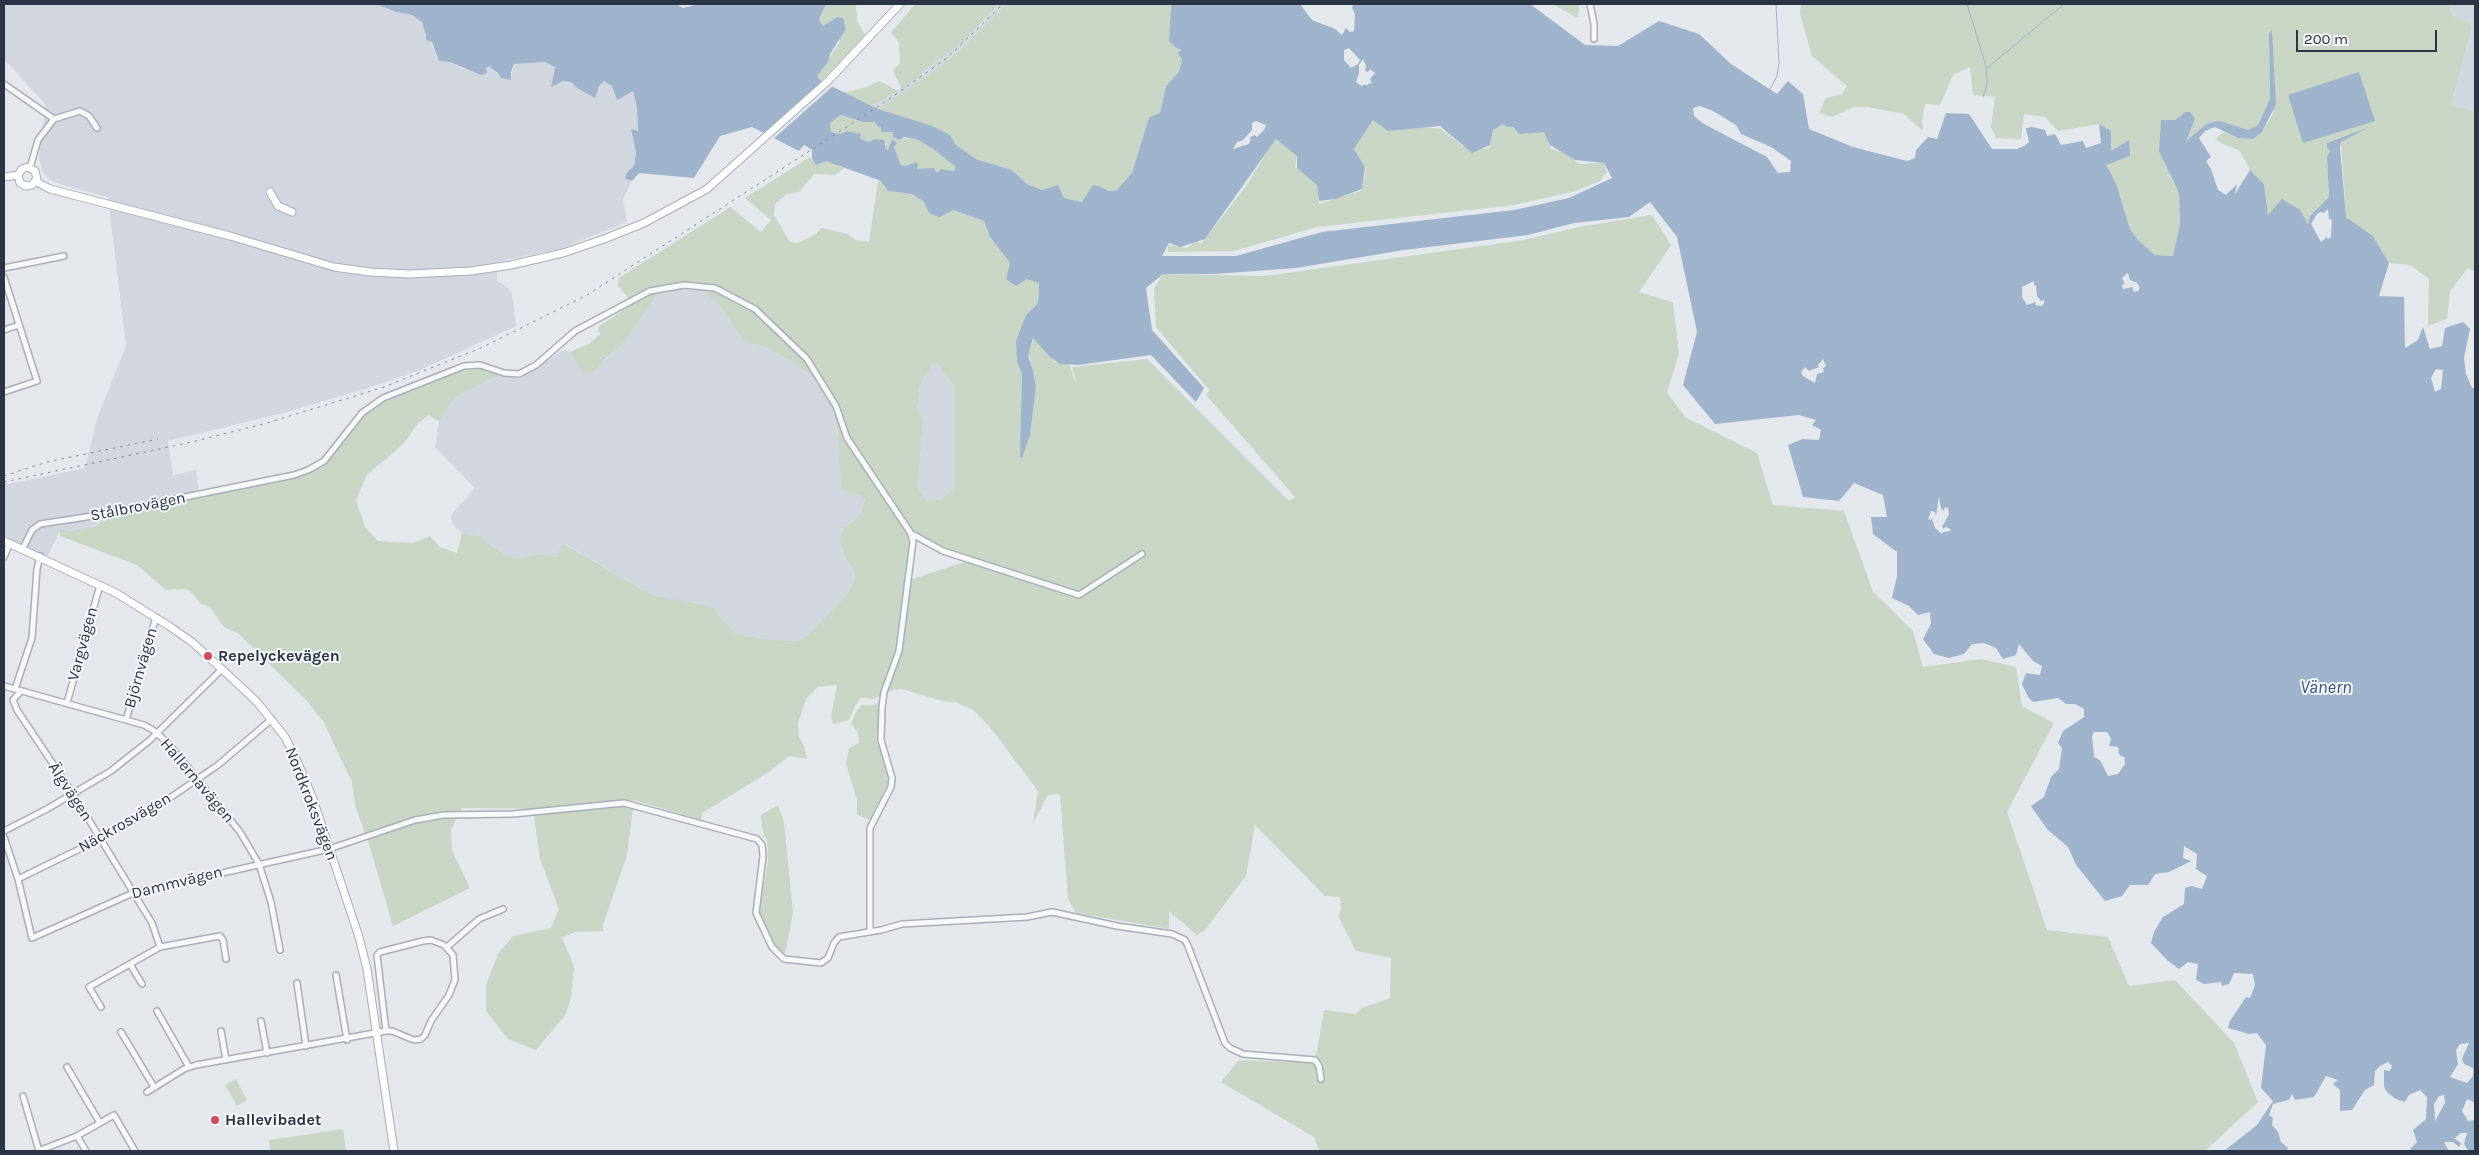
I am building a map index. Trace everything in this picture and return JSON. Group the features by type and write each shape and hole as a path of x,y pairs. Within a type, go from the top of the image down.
{"street":[{"path":"36,182 50,190 101,201 334,266 370,272 409,274 471,271 511,266 563,253 604,239 644,223 708,189 764,141 828,81 900,4"},
{"path":"1590,4 1594,24 1594,39"},
{"path":"4,84 54,119"},
{"path":"30,168 38,140 54,119 80,111 89,116 97,128"},
{"path":"30,168 36,174 36,182"},
{"path":"30,168 22,169 18,176 19,182 24,186 31,186 36,182"},
{"path":"4,177 18,176"},
{"path":"270,192 278,206 292,212"},
{"path":"4,268 64,256"},
{"path":"4,276 37,381 4,392"},
{"name":"Stålbrovägen","path":"23,548 32,530 40,524 86,517 294,475 317,466 333,451 362,413 383,398 464,366 480,365 504,373 519,374 536,365 575,331 650,291 666,286 715,288 755,309 807,359 836,406 847,438 911,534"},
{"path":"4,330 20,325"},
{"path":"911,534 943,551 1079,595 1142,554"},
{"path":"911,534 913,554 899,651 884,692 882,707 882,740 892,778 891,787 870,828 870,932 902,924 1021,918 1052,912 1117,926 1172,934 1185,940 1225,1043 1230,1048 1243,1054 1315,1060 1319,1066 1321,1079"},
{"path":"4,558 7,542"},
{"name":"Nordkroksvägen","path":"7,542 40,556 136,604 192,642 272,719 288,742 298,763 359,937 377,1034 394,1151"},
{"name":"Älgvägen","path":"40,556 37,569 32,638 18,690 13,700 133,892 155,929 160,947"},
{"name":"Vargvägen","path":"67,703 100,586"},
{"name":"Björnvägen","path":"126,720 156,617"},
{"path":"4,831 111,771 157,733 222,669"},
{"name":"Hallernavägen","path":"4,686 149,727 177,752 240,832 259,864 271,902 280,950"},
{"name":"Näckrosvägen","path":"18,879 100,839 152,809 229,756 272,719"},
{"name":"Dammvägen","path":"18,879 32,938 133,892 329,849 415,820 444,815 513,814 624,804 757,839 762,845 763,856 756,913 763,930 780,957 791,961 822,963 828,958 834,943 839,937 870,932"},
{"path":"4,837 18,879"},
{"path":"447,947 479,919 503,908"},
{"path":"101,1007 89,987 160,947 220,936 223,940 226,959"},
{"path":"147,1092 189,1067 346,1040 386,1031 392,1031 414,1040 421,1039 425,1036 431,1021 453,988 455,963 453,955 447,947 438,942 423,941 378,953 376,962 386,1031"},
{"path":"130,964 142,984"},
{"path":"336,975 346,1040"},
{"path":"297,983 306,1046"},
{"path":"157,1011 189,1067"},
{"path":"261,1020 267,1053"},
{"path":"221,1031 226,1060"},
{"path":"121,1032 154,1087"},
{"path":"67,1067 100,1123"},
{"path":"23,1096 38,1151 77,1136 114,1115 135,1151"},
{"path":"77,1136 86,1151"}],"shaded area":[{"path":"4,4 376,4 396,12 412,15 422,22 439,61 450,62 463,69 489,66 511,79 514,64 545,62 555,66 552,86 563,81 571,82 577,88 599,86 603,81 633,91 637,108 638,132 631,129 636,153 634,165 626,174 625,179 632,181 623,199 627,222 562,248 497,262 497,281 506,286 512,294 516,326 420,370 371,387 287,412 168,441 173,475 196,470 199,492 161,505 112,516 82,532 61,529 47,557 4,536 4,485 85,468 97,419 126,346 108,197 63,185 50,180 43,173 39,157 46,105 4,59"},
{"path":"999,4 1006,4 967,44 938,68 878,109 872,106 924,73 980,26"},
{"path":"2449,4 2475,4 2475,111 2451,105 2472,26 2452,15"},
{"path":"696,289 705,292 720,306 744,342 763,346 794,363 817,380 832,405 849,494 857,494 865,499 861,512 854,521 844,527 844,555 853,570 855,580 849,592 809,634 796,641 772,640 736,634 718,613 652,595 565,544 555,557 539,554 515,558 503,554 479,536 462,533 453,524 450,516 475,488 435,447 439,422 455,398 489,380 503,375 522,377 563,350 570,352 575,359 599,365 620,348 657,294 672,290"},
{"path":"933,363 940,366 954,386 954,488 940,500 927,501 918,489 923,420 917,409 920,385"}],"green space":[{"path":"826,4 856,4 857,21 865,35 821,81 817,76 840,42 837,17 823,26 819,21"},
{"path":"915,4 999,4 964,41 902,89 893,71 900,63 899,42 891,33"},
{"path":"1006,4 1176,4 1171,7 1169,41 1181,50 1182,59 1179,72 1166,86 1160,113 1148,121 1132,174 1118,190 1109,191 1099,186 1082,202 1064,198 1027,184 1012,170 976,159 956,145 950,135 878,109 938,68 967,44"},
{"path":"1552,4 1579,4 1578,18"},
{"path":"1801,4 2449,4 2452,15 2472,26 2451,105 2475,111 2475,272 2468,268 2450,291 2447,319 2428,326 2429,279 2410,265 2389,263 2373,236 2346,217 2341,142 2369,127 2327,143 2330,151 2327,157 2329,197 2310,216 2308,225 2268,216 2264,184 2250,170 2240,151 2215,139 2224,132 2238,138 2262,132 2273,114 2269,33 2270,98 2258,125 2248,130 2220,121 2212,122 2205,125 2185,142 2195,119 2182,114 2175,120 2170,176 2179,193 2180,224 2174,256 2155,255 2138,240 2130,229 2116,183 2105,165 2128,141 2111,152 2099,124 2058,131 2045,117 2024,114 2021,139 1996,138 1991,127 1995,97 1973,95 1970,67 1953,75 1940,105 1925,104 1922,122 1923,131 1904,114 1868,107 1854,107 1832,117 1819,113 1826,98 1842,94 1847,86 1812,56 1800,13"},
{"path":"879,81 898,91 872,106 843,93 866,87"},
{"path":"841,115 863,122 876,122 878,127 882,127 881,132 893,132 895,137 918,140 932,147 956,167 955,171 941,169 937,173 935,169 922,170 901,165 894,146 897,143 892,139 889,150 886,149 886,143 868,142 860,138 861,134 847,131 840,134 831,132 830,123"},
{"path":"1373,120 1441,129 1468,150 1490,148 1493,130 1503,123 1506,128 1510,125 1519,134 1535,129 1550,135 1551,149 1567,154 1579,164 1604,163 1607,172 1600,181 1576,191 1514,205 1317,227 1234,251 1168,252 1168,245 1187,248 1197,240 1201,244 1246,186 1276,138 1297,156 1295,167 1317,181 1319,204 1361,191 1366,169 1354,149"},
{"path":"810,157 816,165 826,160 844,168 835,175 814,174 799,192 787,194 775,204 774,215 790,242 798,243 816,234 821,228 848,234 855,240 869,242 878,181 881,181 888,191 912,194 923,200 928,208 940,217 953,210 984,221 990,237 1010,263 1009,271 1039,283 1038,303 1026,315 1017,362 1022,374 1021,458 1030,435 1036,387 1028,353 1034,338 1055,362 1069,364 1077,387 1072,367 1147,359 1289,501 1295,497 1206,395 1209,390 1156,327 1154,288 1163,274 1265,276 1524,240 1579,227 1652,215 1671,245 1639,292 1673,302 1679,354 1667,392 1685,417 1757,453 1773,505 1844,511 1873,592 1913,631 1923,667 1982,659 2016,667 2022,706 2054,723 2007,812 2047,930 2108,937 2129,986 2175,980 2234,1043 2258,1102 2205,1151 1319,1151 1314,1137 1221,1082 1239,1060 1312,1063 1317,1051 1324,1010 1356,1014 1362,1008 1390,998 1391,958 1356,951 1338,916 1341,910 1340,897 1325,896 1255,825 1246,876 1205,930 1197,935 1169,911 1169,929 1076,913 1068,899 1060,794 1048,795 1033,823 1038,791 990,727 973,710 955,702 942,701 902,689 892,690 874,699 861,698 849,720 833,724 831,716 837,685 818,687 806,699 798,723 799,737 804,746 807,759 789,756 766,774 702,813 701,820 634,800 627,855 603,925 603,931 575,932 562,938 574,966 571,998 566,1014 536,1050 508,1039 486,1011 486,985 498,954 513,936 551,928 559,909 540,859 533,809 462,808 451,830 452,851 470,888 393,926 370,847 355,805 352,782 323,721 307,701 239,634 224,627 210,607 201,604 187,589 166,590 137,565 60,536 60,529 71,531 93,527 112,516 296,477 311,472 334,452 370,408 385,399 458,371 488,368 503,375 489,380 455,398 439,422 429,415 418,423 404,443 367,475 356,500 365,527 378,541 413,543 430,536 440,547 457,553 462,533 479,536 503,554 515,558 539,554 555,557 564,544 652,595 712,607 736,634 772,640 796,641 809,634 849,592 855,580 853,570 844,555 840,539 844,527 854,521 861,513 865,499 857,494 849,494 841,487 838,433 832,405 817,380 794,363 763,346 744,342 720,306 705,292 696,289 672,290 657,294 620,348 605,359 591,374 584,374 570,352 589,344 600,334 598,327 628,307 628,297 618,286 619,278 730,207 761,232 771,220 745,198","holes":["933,363 940,366 954,386 954,488 940,500 927,501 918,489 923,420 917,409 920,385","909,537 920,539 934,551 967,561 907,581"]},
{"path":"882,701 880,742 889,776 888,783 870,820 857,815 857,801 846,763 849,748 859,743 858,732 851,724 856,712 862,705 873,705"},
{"path":"778,805 784,823 793,913 785,954 778,952 773,945 759,911 768,860 767,839 763,835 761,815"},
{"path":"236,1079 247,1100 237,1106 225,1085"},
{"path":"343,1129 346,1151 270,1151 269,1140"}],"water":[{"name":"Vänern","path":"376,4 676,4 683,8 699,4 826,4 819,20 823,26 837,17 843,18 846,29 830,54 828,62 817,76 821,81 878,109 932,126 950,135 956,145 976,159 1012,170 1027,184 1042,190 1058,185 1064,198 1082,202 1093,185 1109,191 1117,190 1132,173 1148,121 1150,117 1160,113 1166,86 1179,72 1182,59 1178,53 1181,50 1169,41 1171,6 1176,4 1300,4 1312,20 1335,29 1342,35 1346,28 1350,32 1354,31 1355,14 1352,8 1353,4 1530,4 1585,45 1618,46 1659,21 1699,34 1731,64 1777,94 1788,81 1803,94 1809,129 1853,147 1907,161 1915,158 1916,150 1928,137 1937,139 1946,113 1969,114 1992,149 2017,149 2024,146 2029,142 2026,128 2032,127 2045,130 2047,136 2055,134 2061,145 2083,141 2086,148 2101,143 2099,124 2111,131 2111,151 2129,140 2130,156 2106,165 2116,183 2130,229 2138,240 2155,255 2173,256 2180,224 2179,193 2159,151 2161,120 2175,120 2185,112 2190,112 2195,119 2186,141 2205,125 2212,122 2220,121 2248,130 2258,125 2270,98 2269,33 2272,31 2276,104 2262,132 2253,139 2238,138 2215,127 2205,131 2199,138 2211,157 2206,161 2211,169 2218,190 2226,195 2237,184 2235,194 2250,170 2264,184 2268,215 2282,199 2300,210 2308,224 2310,216 2329,197 2327,157 2330,151 2327,148 2327,143 2369,127 2341,142 2346,217 2373,236 2389,263 2379,296 2404,297 2405,348 2418,340 2423,327 2430,349 2442,346 2445,328 2463,322 2470,329 2464,358 2466,374 2472,388 2475,388 2475,1103 2467,1099 2462,1111 2468,1121 2475,1120 2475,1151 2468,1150 2464,1144 2467,1133 2461,1133 2456,1137 2455,1139 2461,1143 2459,1147 2453,1142 2444,1142 2449,1151 2412,1151 2410,1149 2417,1142 2413,1130 2426,1119 2427,1097 2420,1090 2409,1095 2405,1102 2396,1099 2388,1093 2384,1087 2384,1070 2390,1071 2392,1066 2388,1062 2375,1071 2374,1085 2365,1090 2352,1110 2340,1111 2340,1090 2333,1084 2338,1080 2326,1076 2314,1097 2295,1100 2292,1094 2289,1100 2273,1104 2269,1115 2273,1118 2272,1125 2278,1132 2281,1142 2288,1148 2287,1151 2224,1151 2257,1125 2273,1101 2261,1088 2266,1045 2257,1033 2249,1034 2228,1028 2230,1021 2246,997 2250,998 2255,985 2253,974 2234,973 2229,984 2222,986 2221,982 2204,984 2196,980 2198,964 2188,962 2179,969 2167,960 2151,943 2154,932 2163,917 2184,904 2185,888 2192,886 2202,889 2207,876 2196,869 2197,854 2184,846 2183,858 2191,861 2169,872 2155,874 2148,885 2130,885 2122,896 2105,901 2076,865 2068,847 2047,829 2031,806 2044,797 2051,777 2059,769 2062,748 2058,743 2063,731 2084,717 2084,709 2075,704 2066,704 2058,698 2033,702 2028,697 2022,684 2026,673 2040,675 2042,666 2033,661 2019,644 2016,655 2003,659 1996,648 1984,643 1972,644 1964,654 1949,658 1934,654 1923,639 1931,624 1930,612 1918,615 1909,606 1892,598 1897,576 1897,552 1873,534 1871,517 1887,517 1883,495 1854,483 1839,501 1803,497 1788,445 1803,439 1819,440 1821,430 1812,425 1816,420 1799,415 1715,424 1683,385 1697,332 1677,237 1650,202 1629,217 1574,223 1528,235 1404,250 1296,268 1215,274 1163,274 1146,288 1152,330 1204,388 1196,402 1151,355 1078,365 1060,364 1050,357 1033,338 1028,356 1036,387 1030,435 1022,458 1020,457 1022,374 1017,362 1016,341 1026,315 1038,303 1039,283 1027,279 1016,286 1006,279 1010,263 990,237 984,221 953,210 940,217 930,214 923,201 912,194 888,191 881,181 826,161 816,165 812,159 812,150 804,145 799,151 752,127 720,136 694,178 639,173 632,181 625,179 626,174 634,165 636,153 631,129 638,131 637,108 633,91 617,100 612,86 604,81 599,86 595,98 577,88 571,82 563,81 551,87 555,67 545,62 514,64 511,80 501,78 489,66 486,68 487,73 481,75 450,62 439,61 432,42 426,40 422,22 412,15 396,12","holes":["1349,48 1360,60 1358,64 1351,68 1344,60 1344,50","1363,59 1366,66 1365,71 1368,72 1370,69 1375,73 1370,79 1372,84 1369,83 1367,86 1365,84 1362,86 1356,82 1359,65","1700,106 1713,111 1736,125 1741,134 1771,147 1791,161 1790,172 1778,173 1767,157 1704,124 1694,116 1693,108","841,115 863,122 875,122 878,127 881,127 881,132 893,132 893,137 899,140 904,137 918,140 932,148 956,167 954,171 941,169 937,173 934,168 917,169 918,164 916,162 906,166 901,165 894,147 897,143 892,139 888,150 884,140 876,139 868,142 860,138 861,134 847,131 840,134 831,132 830,123","1373,120 1388,131 1440,126 1472,153 1490,145 1493,130 1503,124 1506,127 1513,127 1519,134 1544,132 1550,145 1575,160 1604,163 1612,178 1569,198 1514,210 1322,232 1236,256 1162,256 1169,243 1180,247 1205,239 1276,139 1297,156 1297,168 1317,185 1319,201 1336,199 1362,189 1365,167 1354,149","1256,121 1266,125 1257,137 1254,135 1249,138 1251,139 1249,144 1233,149 1237,142 1243,140 1252,130 1252,123","2328,209 2329,219 2332,220 2331,237 2328,239 2327,237 2321,242 2311,224 2317,214 2324,213","2128,273 2130,280 2137,283 2140,288 2134,292 2132,287 2123,289 2122,285 2125,284 2122,278","2034,281 2037,296 2041,301 2044,300 2044,304 2041,306 2035,305 2036,302 2027,305 2022,297 2022,287","1823,359 1826,366 1823,368 1824,372 1817,374 1815,383 1803,376 1801,372 1805,367 1809,371 1819,367 1818,365","2436,369 2443,370 2441,389 2435,392 2431,378","1939,497 1941,508 1944,511 1945,507 1948,508 1949,514 1942,527 1944,529 1945,527 1949,528 1951,531 1943,532 1942,534 1935,528 1932,519 1928,520 1931,511 1935,512 1936,516","2094,732 2107,732 2111,739 2109,746 2118,747 2119,754 2122,757 2124,756 2125,764 2118,774 2108,776 2100,760 2094,757 2092,736","2469,1043 2462,1059 2464,1064 2473,1068 2473,1076 2467,1083 2450,1077 2458,1064 2456,1050 2460,1044","2444,1095 2445,1103 2435,1121 2434,1104 2439,1096"]},
{"path":"2359,72 2375,121 2303,143 2288,95"}],"pier":[{"path":"830,82 833,86 772,140 764,136"}],"waterway":[{"path":"1770,89 1777,76 1779,63 1776,4"},
{"path":"1967,4 1986,66 1987,84 1983,97"},
{"path":"1986,69 2064,4"}],"railway":[{"path":"4,482 192,442 267,423 384,387 483,347 587,295 882,104 947,58 1003,4"},
{"path":"4,476 47,462 158,439"}],"place":[{"name":"Repelyckevägen","path":"208,656"},
{"name":"Hallevibadet","path":"215,1120"}]}
